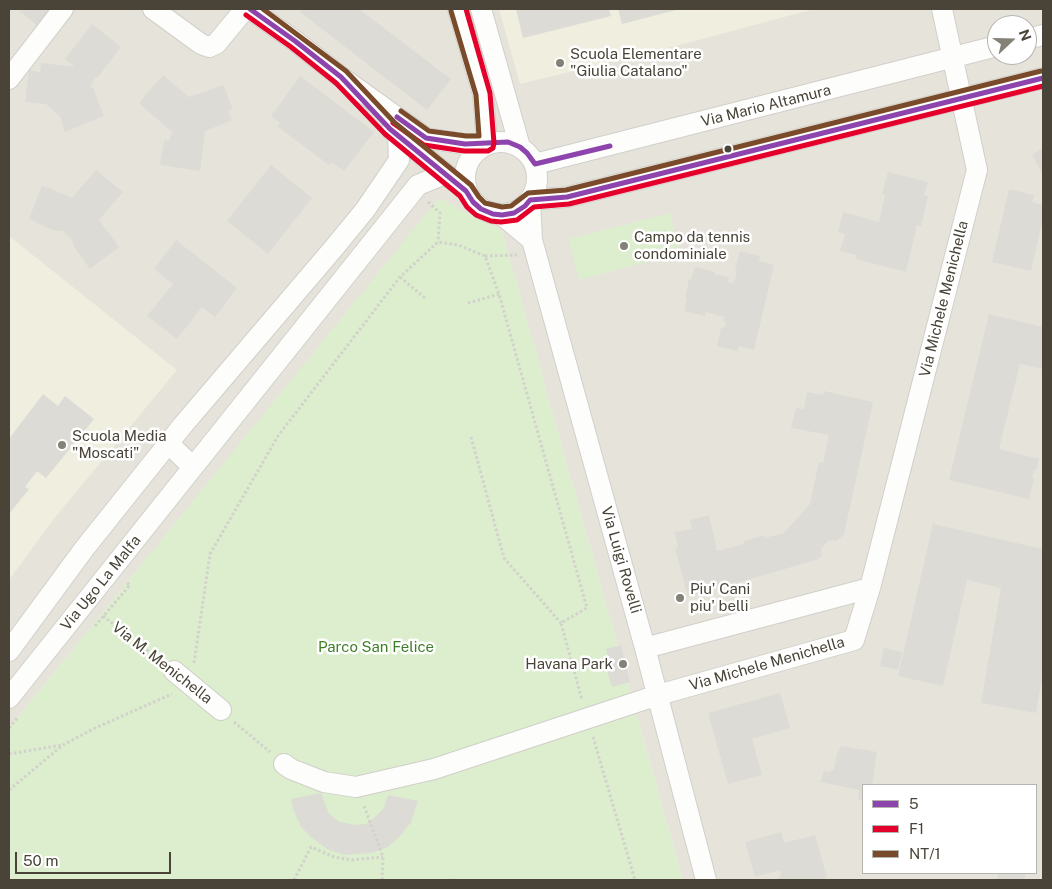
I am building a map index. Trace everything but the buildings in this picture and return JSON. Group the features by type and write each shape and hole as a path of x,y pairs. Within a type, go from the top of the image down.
{"street":[{"path":"9,79 63,9"},
{"path":"153,9 201,44 209,47 216,44 245,9"},
{"path":"250,9 426,138 465,144 488,144"},
{"path":"458,9 483,94 488,144"},
{"path":"481,9 520,147"},
{"name":"Via Michele Menichella","path":"658,695 854,640 870,588 977,170 942,9"},
{"name":"Via Mario Altamura","path":"535,164 987,49"},
{"path":"341,77 398,136 466,191 473,202 481,209 493,214 502,215 514,212 525,206 536,188 537,175 535,164 520,147 508,142 488,144 476,150 466,168 464,181 466,191"},
{"path":"530,200 567,197 1043,78"},
{"path":"9,651 84,549 168,444 365,210 399,160 398,136"},
{"name":"Via Ugo La Malfa","path":"9,698 418,185 445,174"},
{"path":"530,200 532,240"},
{"path":"502,215 532,240"},
{"name":"Via Luigi Rovelli","path":"532,240 658,695 706,880"},
{"path":"334,249 353,266"},
{"path":"168,444 193,467"},
{"path":"645,648 870,588"},
{"name":"Via M. Menichella","path":"174,671 221,710"},
{"path":"284,764 291,769 324,782 356,787 434,769 658,695"}],"path":[{"path":"9,790 63,745 94,728 191,686 210,554 278,436 400,277 438,242 440,213 425,199"},
{"path":"438,242 458,245 484,256 516,255"},
{"path":"484,256 499,294 587,608 561,623"},
{"path":"400,277 425,298"},
{"path":"468,303 499,294"},
{"path":"471,437 504,558 561,623 587,719 635,880"},
{"name":"Via M. Menichella","path":"103,616 174,671"},
{"path":"221,710 284,764"},
{"path":"9,754 63,745"},
{"path":"356,787 383,857 382,880"},
{"path":"294,880 312,847 334,857 352,860 383,857"}],"shaded area":[{"path":"9,9 1043,9 1043,880 683,880 502,232 439,199 9,728"},
{"name":"Scuola Elementare \"Giulia Catalano\"","path":"499,9 814,9 691,42 520,84"},
{"name":"Scuola Media \"Moscati\"","path":"9,236 177,370 53,520 9,580"}],"green space":[{"name":"Parco San Felice","path":"439,198 502,231 683,880 9,880 9,728"},
{"name":"Campo da tennis condominiale","path":"670,213 680,253 579,280 569,239"}],"transit line":[{"name":"5","path":"250,9 341,77 390,129 466,191 473,202 481,209 493,214 502,215 514,213 525,206 530,200 567,197 1043,78"},
{"name":"NT/1","path":"263,9 346,71 395,123 471,185 485,203 502,207 511,206 528,193 566,190 1041,71"},
{"name":"F1","path":"393,123 424,145 464,151 488,151 493,148 490,93 466,9"},
{"name":"NT/1","path":"401,111 429,131 479,136 476,95 451,11"},
{"name":"F1","path":"246,15 291,47 336,83 385,134 460,196 467,207 476,215 491,221 501,222 517,220 534,207 569,204 1043,86"},
{"name":"5","path":"397,117 426,138 465,144 508,142 520,147 535,164 610,146"}],"place":[{"name":"Scuola Elementare \"Giulia Catalano\"","path":"560,63"},
{"name":"Campo da tennis condominiale","path":"624,246"},
{"name":"Scuola Media \"Moscati\"","path":"62,445"},
{"name":"Piu' Cani piu' belli","path":"680,598"},
{"name":"Havana Park","path":"623,664"}]}
